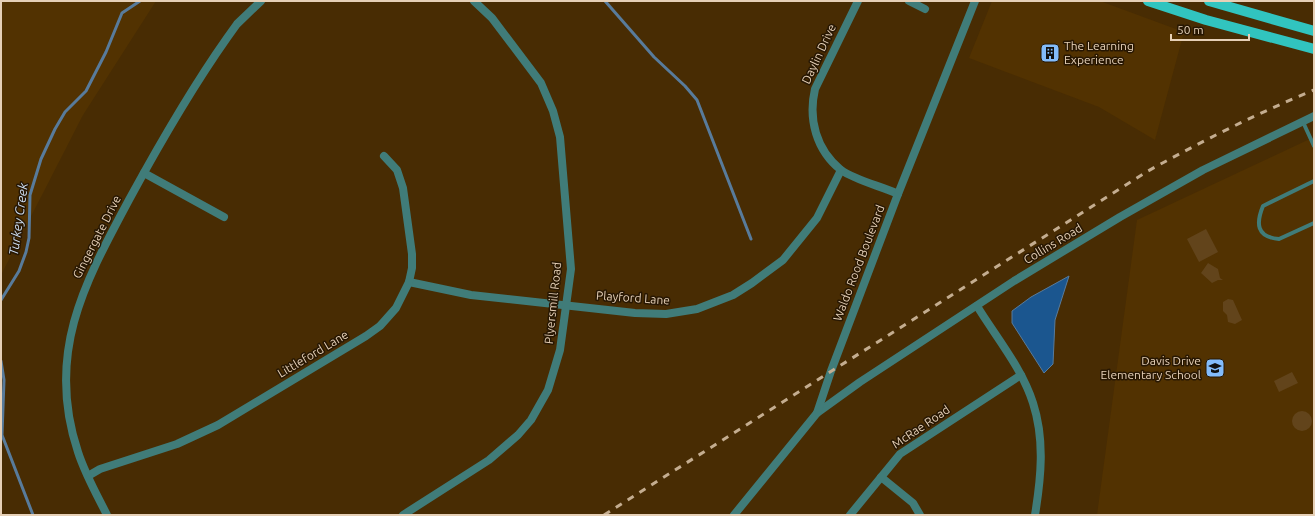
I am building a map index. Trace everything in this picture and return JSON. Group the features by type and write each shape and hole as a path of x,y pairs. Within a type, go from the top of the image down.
{"main road":[{"path":"1148,1 1206,20 1314,49"},
{"path":"1209,1 1314,31"}],"street":[{"name":"Gingergate Drive","path":"107,515 88,476 76,446 67,400 67,366 70,334 75,314 91,272 163,138 237,24 261,1"},
{"name":"Plyersmill Road","path":"403,515 489,460 518,435 531,420 548,390 555,371 571,269 560,137 552,112 541,83 492,18 474,1"},
{"name":"Daylin Drive","path":"858,1 819,78 812,100 813,124 816,135 822,147 841,170 898,194"},
{"path":"909,1 925,9"},
{"name":"Waldo Rood Boulevard","path":"734,515 817,413 831,371 898,194 975,1"},
{"name":"Collins Road","path":"817,413 866,377 1027,274 1170,188 1314,116"},
{"name":"Littleford Lane","path":"88,476 100,469 177,444 237,415 380,326 396,308 409,282 412,254 403,188 397,170 384,156"},
{"name":"Playford Lane","path":"409,282 471,295 566,305 666,314 697,309 733,295 770,271 796,245 817,218 841,170"},
{"path":"144,173 224,217"},
{"path":"977,306 1020,375 1033,403 1041,445 1041,466 1035,515"},
{"name":"McRae Road","path":"850,515 900,454 1020,375"},
{"path":"881,477 913,503 920,515"}],"lane":[{"path":"1303,122 1314,146"},
{"path":"1314,181 1263,206 1258,219 1259,229 1266,236 1279,240 1314,223"}],"shaded area":[{"path":"1,1 156,1 83,115 1,275"},
{"path":"992,1 1100,1 1184,32 1155,140 1099,107 969,58"},
{"name":"Davis Drive Elementary School","path":"1314,137 1314,515 1097,515 1137,220"},
{"path":"1206,229 1218,252 1199,262 1187,239"},
{"path":"1208,263 1218,269 1220,278 1223,280 1218,280 1212,283 1201,273"},
{"path":"1228,299 1233,300 1242,320 1235,324 1228,322 1227,315 1223,311 1223,302"},
{"path":"1292,372 1298,383 1279,392 1274,381"},
{"path":"1302,411 1309,414 1312,421 1309,428 1302,431 1295,428 1292,421 1295,414"}],"water":[{"path":"1069,276 1055,320 1053,364 1044,373 1012,323 1012,311 1031,297"}],"waterway":[{"name":"Turkey Creek","path":"1,300 19,271 26,252 29,238 30,195 41,159 65,112 86,91 106,52 122,13 140,1"},
{"path":"605,1 654,57 685,86 697,100 751,239"},
{"name":"Turkey Creek","path":"1,361 4,380 2,435 33,515"}],"railway":[{"path":"604,515 1148,171 1230,128 1314,90"}],"place":[{"name":"The Learning Experience","path":"1050,53"},
{"name":"Davis Drive Elementary School","path":"1215,368"}]}
